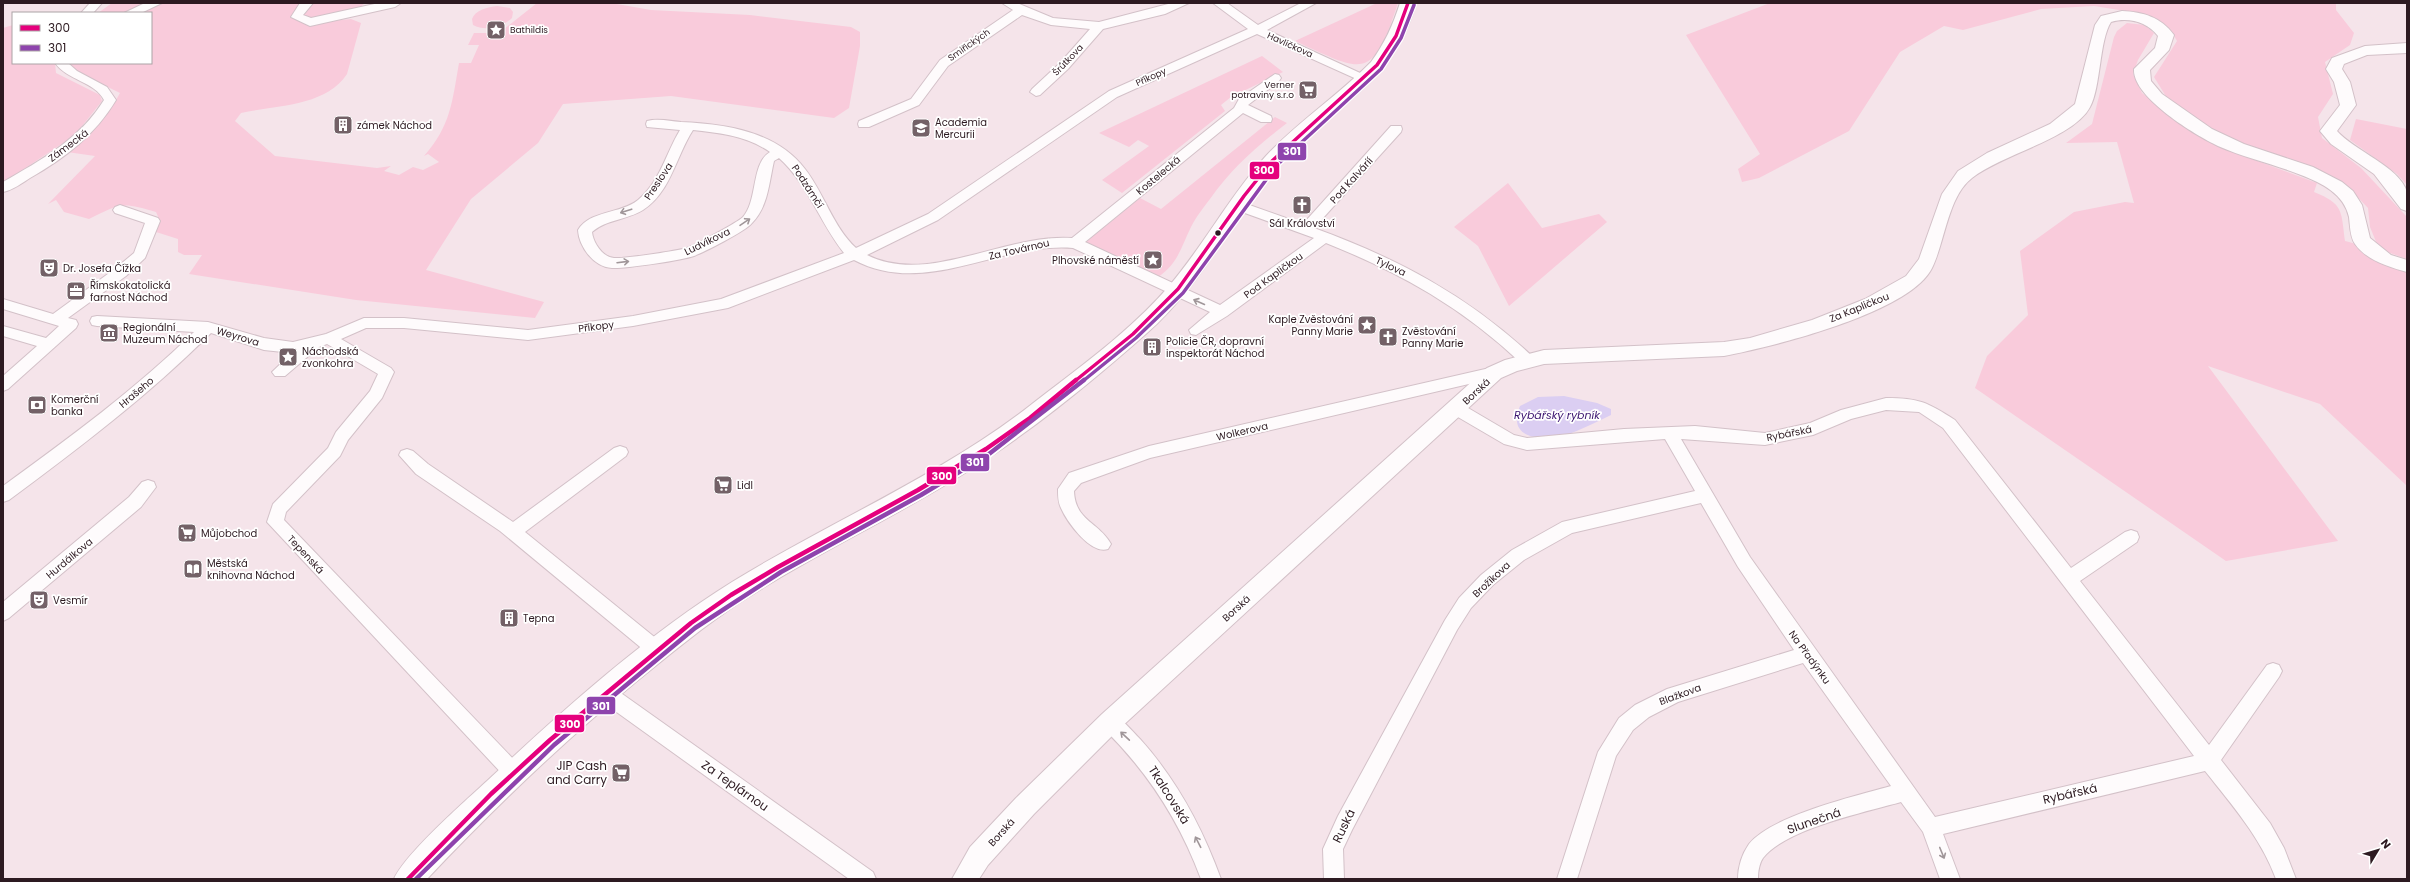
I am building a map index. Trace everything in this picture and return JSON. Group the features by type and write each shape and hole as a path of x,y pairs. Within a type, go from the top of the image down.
{"main road":[{"path":"408,879 513,772 604,692 657,650 742,588 801,553 907,497 1018,426 1138,329 1176,292 1205,254 1236,205 1266,168 1289,144 1365,78 1393,46 1406,16 1408,3"}],"street":[{"path":"88,12 96,3"},
{"path":"133,12 156,3"},
{"path":"307,3 299,11 297,17 310,22 396,3"},
{"path":"1008,3 1021,10 1051,21 1099,26 1161,11 1182,3"},
{"name":"Havlíčkova","path":"1218,3 1256,30 1365,78"},
{"name":"Příkopy","path":"330,338 364,324 404,323 528,335 633,322 723,304 854,255 933,217 1113,94 1256,30 1310,3"},
{"name":"Smiřických","path":"864,124 915,102 944,63 1021,10"},
{"name":"Za Kapličkou","path":"1527,360 1544,357 1724,349 1752,345 1795,333 1890,294 1911,282 1923,270 1944,211 1955,186 1962,176 1975,167 2060,126 2076,115 2083,106 2090,86 2099,39 2106,19 2123,15 2137,17 2151,22 2162,30 2166,41 2161,51 2142,69 2141,78 2151,92 2224,142 2294,167 2332,184 2346,194 2355,205 2362,241 2385,259 2407,266"},
{"name":"Šrůtkova","path":"1036,92 1064,66 1099,26"},
{"path":"2406,48 2365,51 2341,58 2334,64 2342,82 2348,105 2328,131 2338,143 2367,160 2388,177 2407,205"},
{"name":"Zámecká","path":"3,188 46,161 86,132 105,110 110,100 104,91 68,72 63,64"},
{"name":"Kostelecká","path":"1075,242 1240,107 1243,102 1275,78"},
{"path":"1240,107 1266,119"},
{"name":"Podzámčí","path":"652,124 722,129 764,140 780,152 800,171 854,255"},
{"name":"Preslova","path":"590,247 585,230 599,219 643,203 666,174 675,156 679,140 689,127"},
{"name":"Pod Kalvárií","path":"1305,230 1396,129"},
{"name":"Ludvíkova","path":"590,247 602,260 612,263 690,252 746,222 752,216 756,210 768,159 780,152"},
{"name":"Tylova","path":"1236,205 1370,256 1434,288 1500,334 1527,360"},
{"path":"55,320 122,272 140,255 153,221 120,210"},
{"name":"Pod Kapličkou","path":"1196,330 1324,238"},
{"name":"Za Továrnou","path":"854,255 873,264 897,268 926,269 960,264 1035,244 1057,241 1075,242 1176,292"},
{"path":"1176,292 1222,312"},
{"path":"3,304 71,324 3,384"},
{"name":"Weyrova","path":"97,321 208,327 264,344 293,348 314,344 330,338"},
{"name":"Hrašeho","path":"3,495 60,452 75,443 174,361 208,327"},
{"path":"3,331 49,344"},
{"name":"Tepenská","path":"330,338 338,346 375,361 386,372 377,394 342,436 334,452 279,509 276,522 513,772"},
{"path":"280,372 314,344"},
{"name":"Borská","path":"965,879 979,856 1025,806 1110,722 1457,409 1494,373 1527,360"},
{"name":"Wolkerova","path":"1102,544 1072,516 1068,508 1066,490 1075,478 1149,452 1494,373"},
{"name":"Rybářská","path":"1457,409 1510,440 1527,444 1624,435 1695,432 1764,439 1813,429 1847,414 1886,404 1909,404 1923,407 1949,424 2263,830 2277,855 2286,879"},
{"name":"Na Přadýnku","path":"1670,434 1704,496 1744,562 1807,654 1931,827 1950,879"},
{"path":"513,532 620,452"},
{"path":"407,455 422,469 513,532 657,650"},
{"name":"Hurdálkova","path":"3,613 135,502 148,487"},
{"name":"Brožíkova","path":"1370,777 1451,625 1465,603 1487,580 1518,555 1568,527 1704,496"},
{"path":"2069,579 2131,537"},
{"name":"Blažkova","path":"1567,879 1608,752 1626,724 1642,711 1674,694 1807,654"},
{"path":"2209,761 2273,671"},
{"name":"Za Teplárnou","path":"604,692 866,879"},
{"name":"Tkalcovská","path":"1110,722 1138,748 1171,793 1200,846 1211,879"},
{"name":"Rybářská","path":"1931,827 2209,761"},
{"name":"Ruská","path":"1334,879 1333,849 1370,777"},
{"name":"Slunečná","path":"1748,879 1750,862 1758,848 1777,834 1906,791"}],"shaded area":[{"path":"112,3 365,3 357,10 331,21 351,19 361,23 347,74 338,85 313,99 284,106 241,113 235,121 275,156 377,168 391,166 384,171 399,175 413,167 423,170 439,162 428,154 424,156 440,134 445,123 452,101 459,63 471,63 479,45 468,45 474,33 499,33 537,3 611,3 651,10 750,15 851,27 860,32 860,46 849,108 834,118 671,96 563,104 538,143 471,199 426,270 544,302 535,318 356,300 189,274 202,255 184,255 178,252 178,239 156,232 160,221 156,212 136,207 122,206 115,207 89,219 64,212 56,200 48,204 95,156 67,152 83,140 97,126 109,111 120,93 71,69 71,64 152,64 152,12 99,12"},
{"path":"1377,3 1398,3 1389,29 1380,47 1372,58 1362,64 1351,64 1336,59 1295,41"},
{"path":"1770,3 2336,3 2336,10 2354,33 2350,45 2325,62 2333,94 2318,117 2322,138 2361,168 2407,217 2407,259 2379,249 2370,227 2368,208 2347,186 2311,169 2249,147 2209,127 2167,98 2154,77 2177,41 2170,29 2144,14 2094,6 2041,9 1963,30 1944,26 1900,52 1849,131 1759,178 1742,182 1738,169 1760,154 1686,35"},
{"path":"497,6 510,8 513,12 512,18 504,24 494,28 483,28 473,25 472,19 476,13 486,8"},
{"path":"2127,23 2145,25 2154,33 2138,60 2133,74 2142,93 2178,120 2225,149 2317,183 2314,192 2331,200 2339,210 2343,222 2345,241 2361,247 2398,270 2407,272 2407,486 2320,404 2208,366 2338,541 2226,561 1975,388 1987,356 2028,315 2020,251 2074,212 2125,202 2134,203 2117,142 2066,143 2092,124 2114,37 2117,31"},
{"path":"12,25 12,64 55,64 56,73 100,95 102,101 75,135 3,183 3,28"},
{"path":"1262,56 1283,72 1231,97 1221,105 1225,111 1122,193 1102,180 1149,146 1138,140 1129,147 1099,133"},
{"path":"1275,117 1287,123 1255,149 1227,177 1195,220 1175,261 1158,277 1086,242 1140,198 1161,209"},
{"path":"2356,119 2407,129 2407,185 2397,174 2350,140"},
{"path":"1508,183 1542,228 1599,214 1607,222 1509,306 1478,246 1454,227"}],"water":[{"name":"Rybářský rybník","path":"1564,396 1597,403 1611,409 1611,415 1577,431 1557,437 1537,438 1522,432 1518,425 1517,417 1520,406 1538,397"}],"transit line":[{"name":"300","path":"408,879 491,794 550,740 691,623 731,595 778,567 918,490 986,449 1030,418 1133,334 1178,289 1244,196 1272,161 1377,65 1396,36 1408,3"},
{"name":"301","path":"416,879 496,799 554,745 695,628 734,601 781,572 921,495 989,454 1033,422 1136,338 1183,293 1277,165 1381,69 1401,38 1414,5"}],"place":[{"name":"Bathildis","path":"496,30"},
{"name":"Verner potraviny s.r.o","path":"1308,90"},
{"name":"zámek Náchod","path":"343,125"},
{"name":"Academia Mercurii","path":"921,128"},
{"name":"Sál Království","path":"1302,205"},
{"name":"Plhovské náměstí","path":"1153,260"},
{"name":"Dr. Josefa Čížka","path":"49,268"},
{"name":"Římskokatolická farnost Náchod","path":"76,291"},
{"name":"Kaple Zvěstování Panny Marie","path":"1367,325"},
{"name":"Regionální Muzeum Náchod","path":"109,333"},
{"name":"Zvěstování Panny Marie","path":"1388,337"},
{"name":"Policie ČR, dopravní inspektorát Náchod","path":"1152,347"},
{"name":"Náchodská zvonkohra","path":"288,357"},
{"name":"Komerční banka","path":"37,405"},
{"name":"Lidl","path":"723,485"},
{"name":"Můjobchod","path":"187,533"},
{"name":"Městská knihovna Náchod","path":"193,569"},
{"name":"Vesmír","path":"39,600"},
{"name":"Tepna","path":"509,618"},
{"name":"JIP Cash and Carry","path":"621,773"}]}
